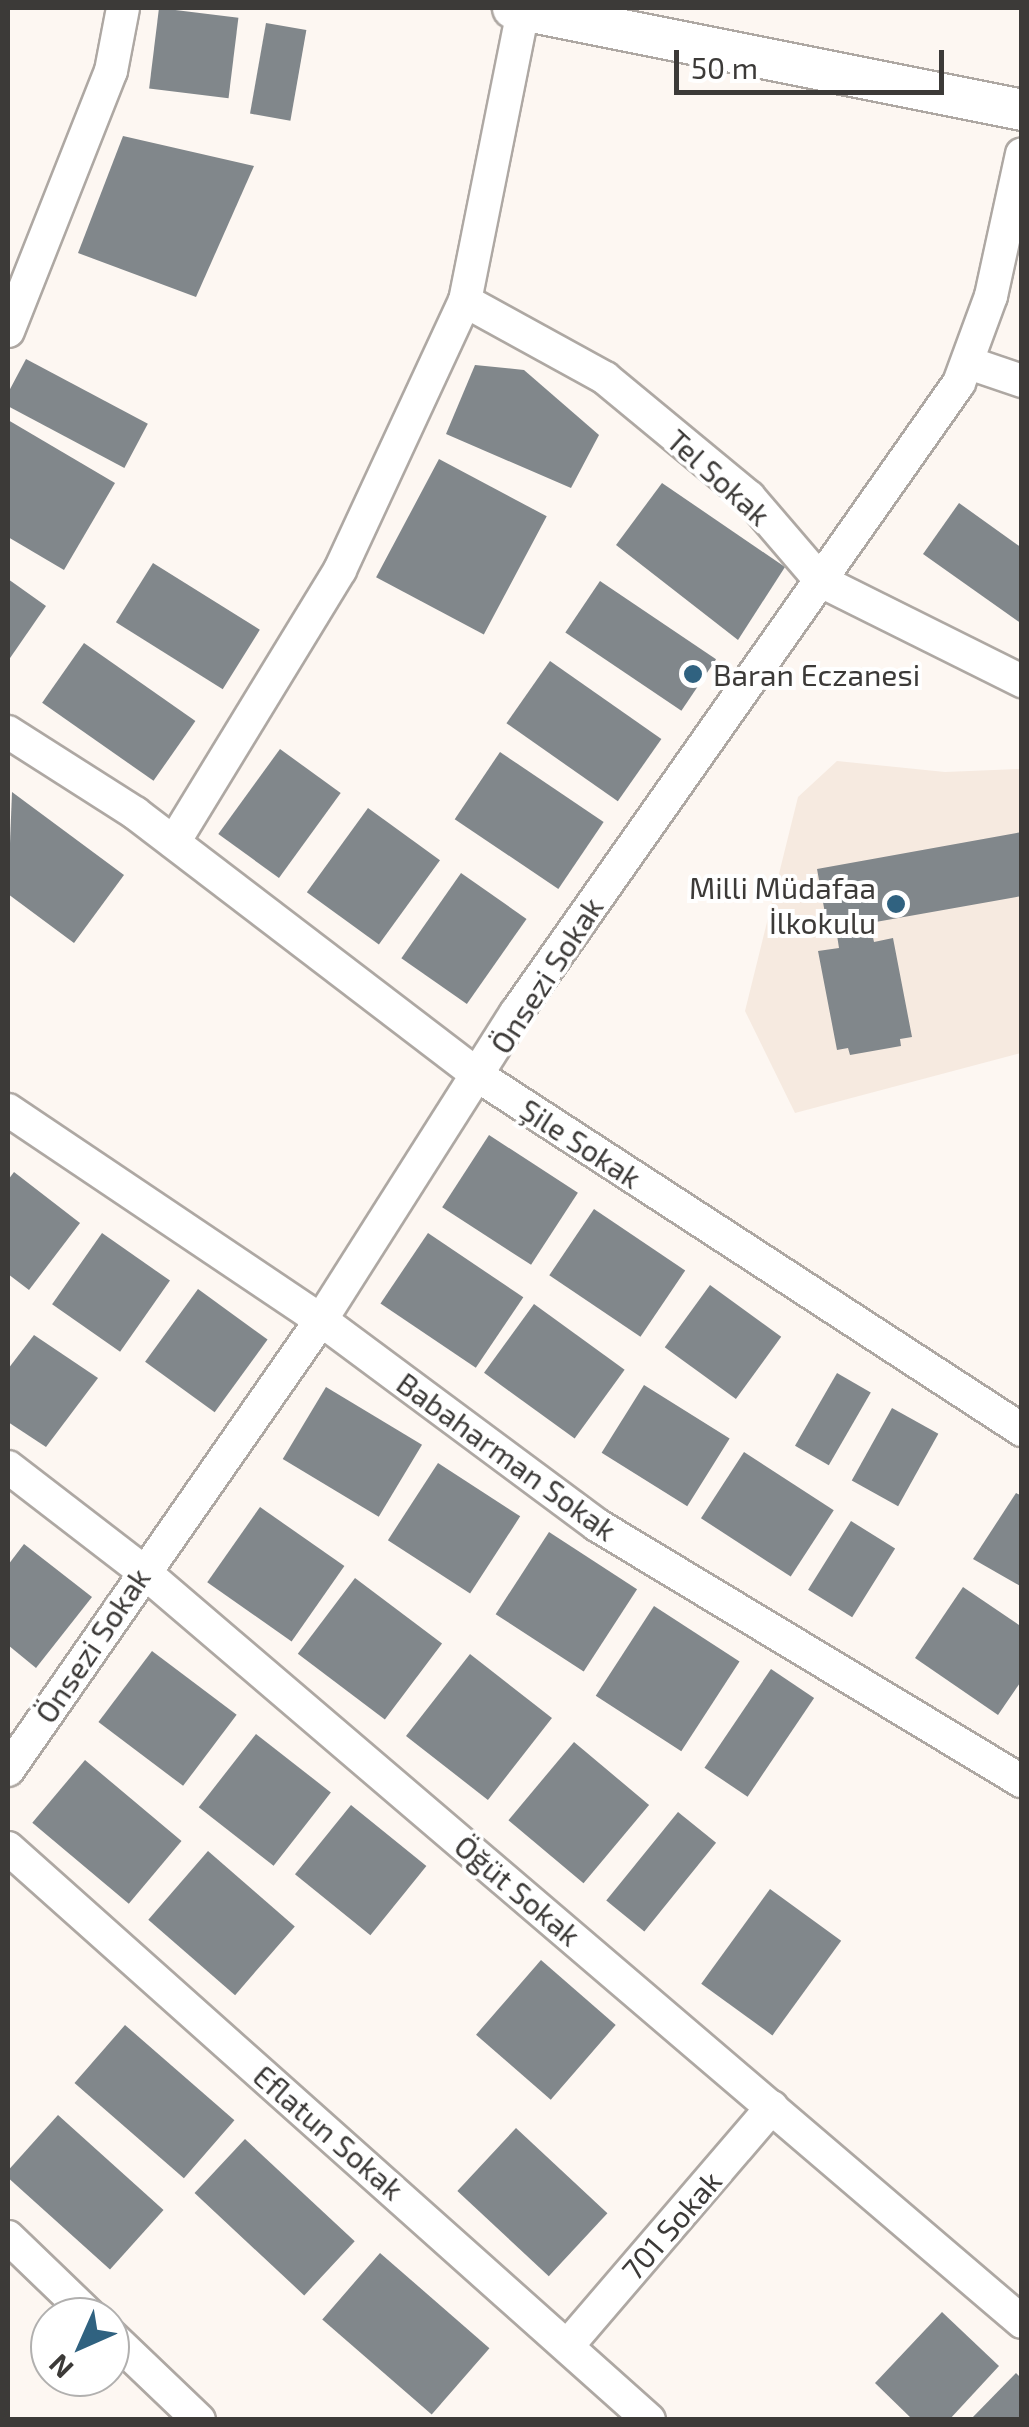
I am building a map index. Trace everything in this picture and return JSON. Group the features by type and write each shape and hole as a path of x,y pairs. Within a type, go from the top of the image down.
{"street":[{"path":"8,332 112,70 123,8"},
{"path":"174,842 340,570 465,300 518,9 1022,110"},
{"name":"Önsezi Sokak","path":"8,1770 321,1320 480,1077 516,1012 969,363 991,296 1022,154"},
{"name":"Tel Sokak","path":"465,300 604,378 749,497 820,581 1022,681"},
{"path":"969,363 1022,381"},
{"name":"Şile Sokak","path":"8,732 174,842 480,1077 1022,1430"},
{"name":"Babaharman Sokak","path":"8,1110 321,1320 598,1525 1022,1781"},
{"name":"Öğüt Sokak","path":"8,1467 143,1571 1022,2322"},
{"name":"Eflatun Sokak","path":"8,1848 570,2344 649,2420"},
{"name":"701 Sokak","path":"570,2344 772,2107"},
{"path":"8,2237 71,2297"},
{"path":"130,2353 199,2420"}],"shaded area":[{"name":"Milli Müdafaa İlkokulu","path":"837,761 945,772 1021,769 1021,1053 795,1113 745,1011 798,797"}],"building":[{"path":"159,8 238,18 229,98 149,88"},
{"path":"266,23 306,30 290,121 250,114"},
{"path":"123,136 254,166 196,297 78,253"},
{"path":"26,359 148,424 124,468 8,406 8,393"},
{"path":"475,365 524,370 599,435 571,488 446,434"},
{"path":"8,420 115,483 64,570 8,537"},
{"path":"439,459 547,516 484,635 376,577"},
{"path":"662,483 785,567 738,640 616,545"},
{"path":"959,503 1022,548 1022,624 923,554"},
{"path":"153,563 260,630 223,689 116,622"},
{"path":"8,579 46,606 8,661"},
{"path":"600,581 716,659 681,711 565,632"},
{"path":"84,643 195,721 154,781 42,703"},
{"path":"550,661 661,739 618,801 506,723"},
{"path":"280,749 341,793 279,878 218,834"},
{"path":"500,752 604,822 558,889 455,819"},
{"path":"12,792 124,875 74,943 8,894"},
{"path":"368,808 440,860 379,944 307,892"},
{"path":"1022,832 1022,896 870,923 874,942 893,938 912,1037 900,1039 901,1046 850,1055 848,1048 837,1050 818,951 839,948 836,929 828,930 817,869"},
{"path":"461,873 527,919 467,1004 401,958"},
{"path":"489,1135 578,1193 531,1265 442,1207"},
{"path":"14,1172 80,1223 29,1290 8,1274 8,1180"},
{"path":"594,1209 685,1271 640,1337 549,1275"},
{"path":"102,1233 170,1281 120,1352 52,1304"},
{"path":"428,1233 523,1297 476,1368 380,1303"},
{"path":"710,1285 781,1337 736,1399 665,1347"},
{"path":"198,1289 268,1340 215,1412 145,1362"},
{"path":"534,1304 625,1370 575,1439 484,1373"},
{"path":"34,1335 98,1378 46,1447 8,1422 8,1369"},
{"path":"837,1373 871,1392 829,1465 795,1446"},
{"path":"644,1385 730,1439 687,1506 602,1453"},
{"path":"326,1387 422,1445 379,1517 283,1459"},
{"path":"892,1408 938,1434 898,1506 852,1481"},
{"path":"744,1452 834,1510 791,1577 701,1518"},
{"path":"438,1463 520,1516 470,1594 388,1540"},
{"path":"1016,1493 1022,1496 1022,1587 973,1559"},
{"path":"260,1507 344,1566 292,1641 207,1582"},
{"path":"851,1521 895,1549 852,1617 808,1590"},
{"path":"549,1532 637,1589 584,1671 496,1614"},
{"path":"24,1544 92,1597 36,1668 8,1645 8,1565"},
{"path":"355,1578 442,1644 385,1719 298,1654"},
{"path":"963,1587 1022,1627 1022,1680 998,1715 915,1658"},
{"path":"654,1606 740,1662 681,1751 596,1696"},
{"path":"152,1651 237,1715 183,1786 98,1722"},
{"path":"470,1654 552,1718 488,1800 406,1736"},
{"path":"771,1669 814,1698 748,1797 704,1768"},
{"path":"256,1734 331,1792 274,1866 199,1807"},
{"path":"574,1742 649,1805 584,1883 508,1820"},
{"path":"85,1760 182,1841 129,1904 32,1823"},
{"path":"351,1805 426,1866 370,1935 295,1874"},
{"path":"678,1812 716,1843 644,1931 606,1901"},
{"path":"208,1851 295,1926 235,1995 148,1920"},
{"path":"770,1889 841,1941 772,2035 701,1984"},
{"path":"541,1960 616,2025 551,2100 476,2035"},
{"path":"125,2025 234,2120 184,2178 74,2083"},
{"path":"58,2115 164,2210 110,2269 8,2178 8,2171"},
{"path":"516,2128 607,2213 549,2276 457,2191"},
{"path":"245,2139 355,2241 304,2295 195,2193"},
{"path":"380,2253 489,2348 432,2415 322,2319"},
{"path":"942,2312 999,2366 949,2420 913,2420 875,2383"},
{"path":"1016,2373 1022,2379 1022,2420 970,2420"}],"place":[{"name":"Baran Eczanesi","path":"693,674"},
{"name":"Milli Müdafaa İlkokulu","path":"896,904"}]}
